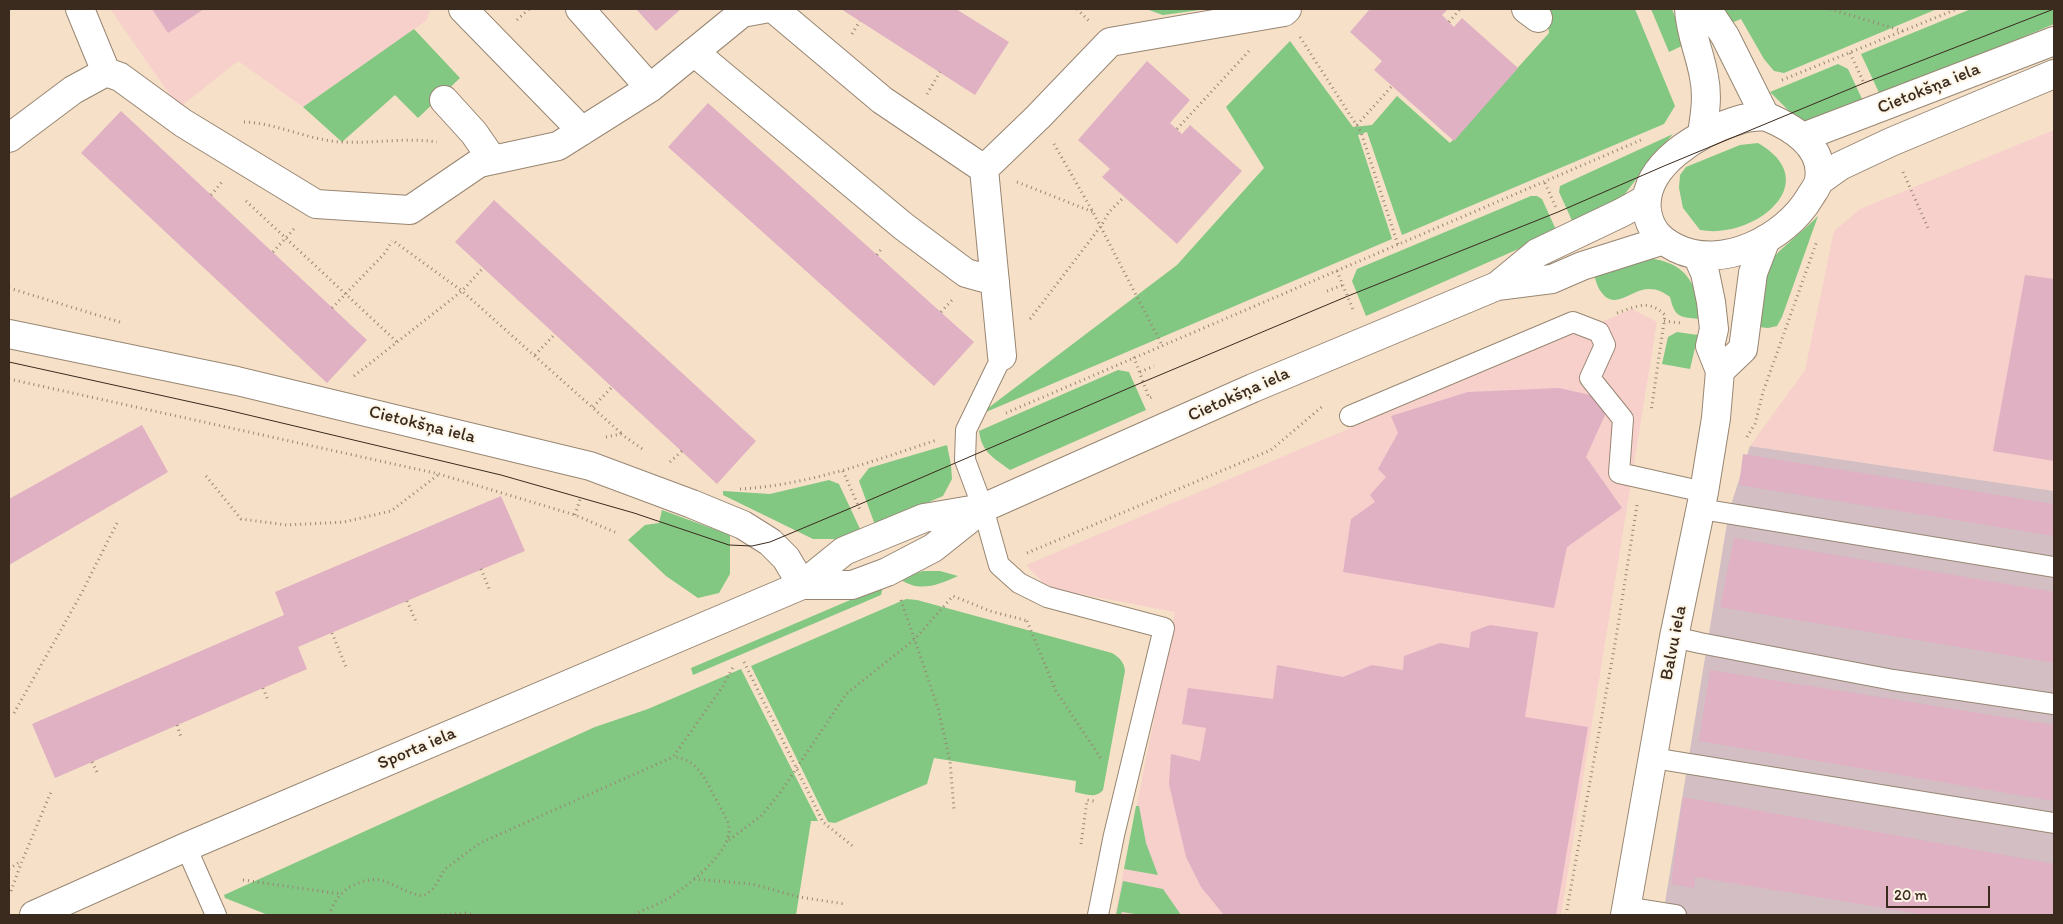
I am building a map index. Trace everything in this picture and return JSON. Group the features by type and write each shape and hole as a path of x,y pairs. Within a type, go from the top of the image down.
{"street":[{"path":"80,9 106,72 120,77 183,123 316,204 410,210 479,163 488,153 558,146 650,88 742,13 764,9"},
{"path":"464,9 582,131"},
{"path":"580,9 650,88"},
{"path":"774,9 882,100 984,169"},
{"path":"1689,9 1690,25 1704,76 1707,105 1702,134"},
{"path":"1708,9 1725,36 1765,116"},
{"path":"984,169 1038,118 1110,42 1286,10"},
{"name":"Cietokšņa iela","path":"1803,137 2054,41"},
{"path":"694,52 903,226 966,273 995,281"},
{"path":"9,138 73,90 106,72"},
{"name":"Cietokšņa iela","path":"1819,181 1840,166 1891,142 2054,74"},
{"path":"444,100 474,133 488,153"},
{"path":"1765,116 1791,128 1803,137 1814,150 1816,156 1819,181 1797,214 1781,229 1766,239 1732,253 1697,255 1679,250 1661,241 1648,216 1646,199 1650,183 1664,166 1684,146 1702,134 1741,119 1765,116"},
{"path":"984,169 1002,356"},
{"name":"Cietokšņa iela","path":"1497,286 1537,253 1624,212 1646,199"},
{"path":"1720,370 1743,349 1753,273 1766,239"},
{"name":"Cietokšņa iela","path":"802,585 844,551 874,538 924,518 983,508 1252,388 1497,286 1552,280 1582,266 1661,241"},
{"name":"Balvu iela","path":"1626,911 1674,637 1702,500 1716,418 1720,370 1710,346 1714,329 1711,302 1705,272 1697,255"},
{"name":"Cietokšņa iela","path":"9,334 237,380 590,466 744,525 770,542 786,558 802,585"},
{"name":"Cietokšņa iela","path":"802,585 852,586 887,572 933,548 983,508"},
{"name":"Sporta iela","path":"34,915 186,847 802,585"}],"lane":[{"path":"1350,416 1573,322 1599,332 1605,345 1590,378 1623,419 1620,473 1702,500 2054,567"},
{"path":"1002,356 966,430 965,460 983,508 999,565 1020,583 1047,597 1164,628 1114,835 1098,915"},
{"path":"1674,637 1893,680 2054,704"},
{"path":"1653,758 2054,823"},
{"path":"186,847 216,915"},
{"path":"1626,911 1676,915"}],"path":[{"path":"1449,22 1460,9"},
{"path":"1830,9 1904,31"},
{"path":"1777,82 1957,9"},
{"path":"1286,10 1361,132 1398,245"},
{"path":"1177,129 1251,48"},
{"path":"1357,125 1392,86"},
{"path":"1038,118 1093,212 1163,345"},
{"path":"235,122 255,122 312,138 342,142 417,139 488,153"},
{"path":"966,430 1642,140"},
{"path":"984,169 1093,212"},
{"path":"1002,356 1109,212 1124,197"},
{"path":"244,199 397,342"},
{"path":"1746,441 1755,424 1763,392 1819,235"},
{"path":"332,308 385,253 392,239 462,291 621,434"},
{"path":"357,373 462,291 483,268"},
{"path":"1337,271 1354,312 1347,315"},
{"path":"1327,291 1343,285"},
{"path":"535,355 555,334"},
{"path":"1134,357 1149,398 1158,394"},
{"path":"1140,372 1154,366"},
{"path":"9,379 439,474 575,515 617,533"},
{"path":"593,407 612,387"},
{"path":"999,565 1271,450 1326,403"},
{"path":"666,466 682,451"},
{"path":"843,471 862,513"},
{"path":"206,476 241,519 287,526 344,522 391,511 439,474"},
{"path":"14,713 79,598 117,523"},
{"path":"481,569 490,591"},
{"path":"897,594 915,639 938,708 950,761 954,810"},
{"path":"634,915 662,902 694,879 720,853 729,840 761,816 780,793 846,694 915,639 953,596 990,611 1036,623"},
{"path":"407,601 417,624"},
{"path":"1027,621 1056,691 1107,767"},
{"path":"332,633 346,667"},
{"path":"1566,915 1616,638"},
{"path":"744,662 823,822 855,848"},
{"path":"672,757 723,686 733,667"},
{"path":"263,688 268,700"},
{"path":"177,725 181,737"},
{"path":"330,915 338,897 351,887 366,880 382,880 411,895 424,896 434,888 445,869 480,843 672,757 682,757 703,775 730,828 729,840"},
{"path":"92,762 97,772"},
{"path":"9,899 22,861 51,792"},
{"path":"1083,830 1087,800 1098,802"},
{"path":"9,869 22,861"},
{"path":"694,879 752,884 799,897 845,904"},
{"path":"243,880 342,894"},
{"path":"440,915 465,913 475,915"}],"shaded area":[{"path":"110,9 430,9 427,20 303,107 238,61 179,108"},
{"path":"2054,130 2054,491 1750,446 1805,370 1834,231 1860,209"},
{"path":"1632,309 1657,322 1561,915 1115,915 1175,612 1048,588 1026,565"},
{"path":"1750,446 2054,491 2054,915 1663,915 1729,511"}],"green space":[{"path":"1146,9 1207,9 1163,15"},
{"path":"1546,9 1635,9 1675,106 1664,124 1402,235 1367,132 1358,135 1392,239 979,415 1177,265 1264,168 1226,107 1290,41 1353,127 1372,125 1397,96 1450,143 1549,33"},
{"path":"1651,9 1672,9 1686,44 1669,52"},
{"path":"1724,9 1937,9 1784,73 1774,71 1764,59 1741,19 1731,23"},
{"path":"1971,9 2054,9 2054,24 1881,97 1861,54"},
{"path":"414,29 460,78 418,118 395,95 342,142 303,107"},
{"path":"1838,64 1848,69 1863,101 1814,121 1798,120 1770,92"},
{"path":"1673,134 1618,203 1574,225 1559,192 1560,186"},
{"path":"1758,143 1777,159 1786,175 1784,191 1775,205 1760,217 1741,226 1721,231 1700,230 1683,208 1679,188 1680,175 1686,167 1740,145"},
{"path":"1531,196 1537,196 1542,199 1557,232 1366,316 1352,281 1357,269"},
{"path":"1818,216 1782,317 1777,326 1759,327 1765,279 1770,261"},
{"path":"1654,259 1676,266 1689,279 1699,307 1700,319 1683,317 1676,313 1670,297 1658,290 1643,290 1613,300 1607,298 1599,289 1594,275 1635,260"},
{"path":"1677,332 1698,335 1690,369 1662,364 1668,337"},
{"path":"1118,370 1129,372 1146,410 1010,470 989,454 983,445 979,431"},
{"path":"947,445 952,479 943,496 875,525 859,481 869,468"},
{"path":"829,480 839,484 861,531 836,539 813,539 723,495 723,491 770,494"},
{"path":"662,510 730,535 730,574 719,593 698,598 666,576 628,540 645,525 659,523"},
{"path":"923,571 940,571 958,576 936,585 921,587 914,586 900,579"},
{"path":"883,586 881,595 693,675 691,668"},
{"path":"906,599 917,600 1112,653 1119,659 1124,665 1125,671 1103,790 1094,795 1086,795 1075,792 1076,781 934,758 927,784 835,823 828,822 751,666"},
{"path":"741,669 818,821 811,821 796,915 268,915 225,898 224,895 595,727 648,709"},
{"path":"1136,806 1139,806 1146,843 1158,875 1124,869"},
{"path":"1123,881 1163,889 1181,915 1141,915 1122,912 1121,915 1116,915"}],"building":[{"path":"152,9 204,9 168,33"},
{"path":"636,9 681,9 656,31"},
{"path":"841,9 956,9 1009,42 975,95"},
{"path":"1370,9 1448,9 1442,15 1454,27 1462,18 1518,68 1454,141 1374,70 1382,61 1350,32"},
{"path":"1147,61 1190,100 1170,123 1182,134 1190,125 1242,171 1177,244 1102,177 1110,169 1078,140"},
{"path":"708,103 974,342 934,386 668,147"},
{"path":"121,111 367,340 327,383 81,153"},
{"path":"494,200 756,441 717,484 455,242"},
{"path":"2025,275 2054,279 2054,461 1993,451"},
{"path":"1559,388 1590,395 1609,406 1586,457 1622,508 1567,547 1554,608 1343,572 1351,519 1375,502 1370,495 1386,477 1378,469 1398,433 1391,416 1468,392"},
{"path":"142,425 168,472 9,565 9,499"},
{"path":"1743,454 2054,504 2054,536 1739,485"},
{"path":"501,496 525,551 298,647 307,669 55,778 32,724 284,615 275,592"},
{"path":"1734,538 2054,592 2054,663 1720,607"},
{"path":"1490,625 1538,632 1525,717 1588,727 1556,915 1224,915 1201,887 1186,857 1169,784 1171,754 1200,761 1206,728 1182,724 1188,688 1273,699 1277,665 1343,677 1372,665 1403,670 1404,656 1440,643 1469,648 1471,632"},
{"path":"1710,670 2054,725 2054,801 1699,741"},
{"path":"1683,797 2054,864 2054,915 1926,915 1695,877 1694,888 1671,884"}],"tram line":[{"path":"9,362 223,409 501,475 634,513 729,545 752,546 770,542 1348,296 1558,212 1864,83 2054,9"}]}
